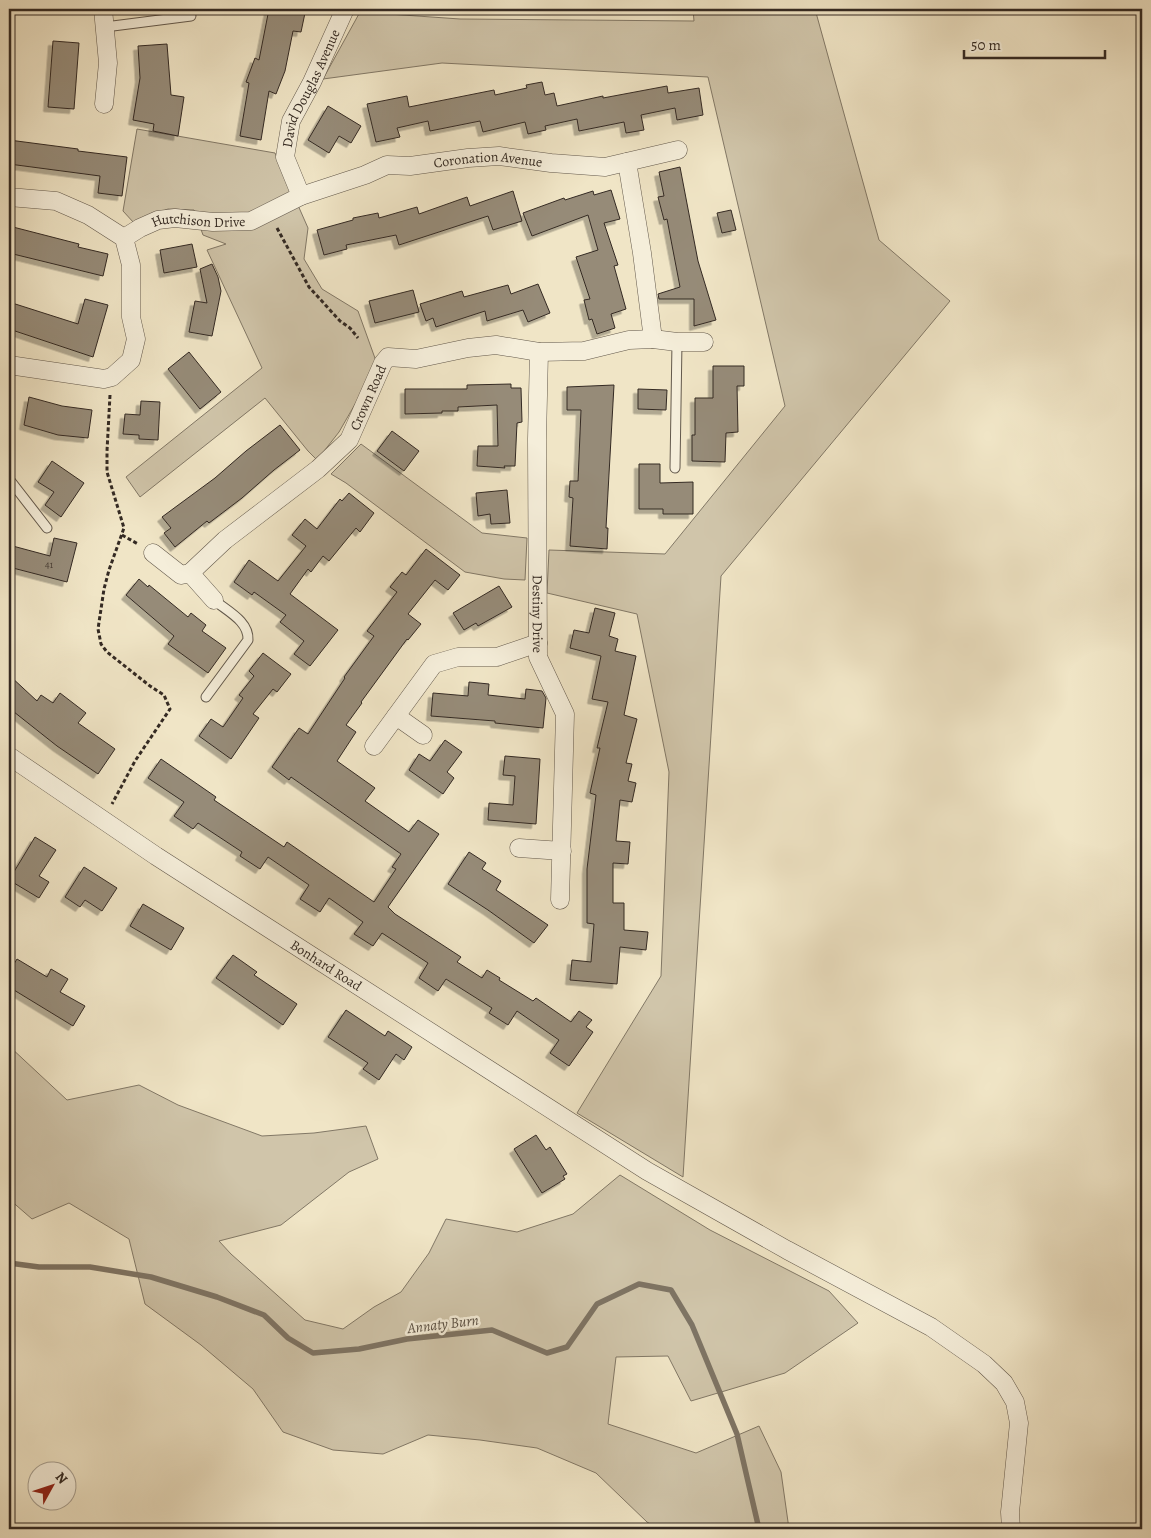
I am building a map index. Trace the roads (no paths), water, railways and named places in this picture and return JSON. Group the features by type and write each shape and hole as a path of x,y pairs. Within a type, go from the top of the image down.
{"street":[{"path":"104,9 108,63 104,104"},
{"name":"David Douglas Avenue","path":"301,196 284,157 291,121 312,82 345,9"},
{"name":"Coronation Avenue","path":"301,196 365,175 387,165 410,166 468,158 500,156 575,166 604,167 678,150"},
{"path":"627,162 653,339"},
{"name":"Hutchison Drive","path":"124,238 158,220 175,218 213,222 251,221 301,196"},
{"path":"9,197 56,201 88,215 124,238 131,265 132,318 136,339 131,360 112,377 104,379 9,365"},
{"name":"Crown Road","path":"190,573 225,540 318,469 349,440 383,363 388,357 416,359 468,348 496,345 539,352 584,352 629,340 653,339 677,342 704,342"},
{"name":"Destiny Drive","path":"539,352 537,439 538,657 565,714 560,900"},
{"path":"153,553 181,575 190,573 214,600"},
{"path":"374,746 434,664 458,657 497,657 538,643"},
{"path":"396,716 423,735"},
{"name":"Bonhard Road","path":"9,756 156,856 647,1171 787,1250 931,1327 984,1364 1004,1383 1015,1402 1019,1423 1010,1512 1011,1529"},
{"path":"519,848 562,852"}],"lane":[{"path":"105,27 191,16"},
{"path":"675,468 677,342"},
{"path":"9,479 47,528"},
{"path":"206,697 248,640 245,625 214,600"}],"waterway":[{"name":"Annaty Burn","path":"9,1263 39,1267 90,1267 151,1277 217,1297 264,1315 288,1338 313,1353 359,1349 407,1339 492,1330 547,1353 567,1347 597,1304 639,1284 671,1290 692,1325 737,1434 759,1529"}]}
